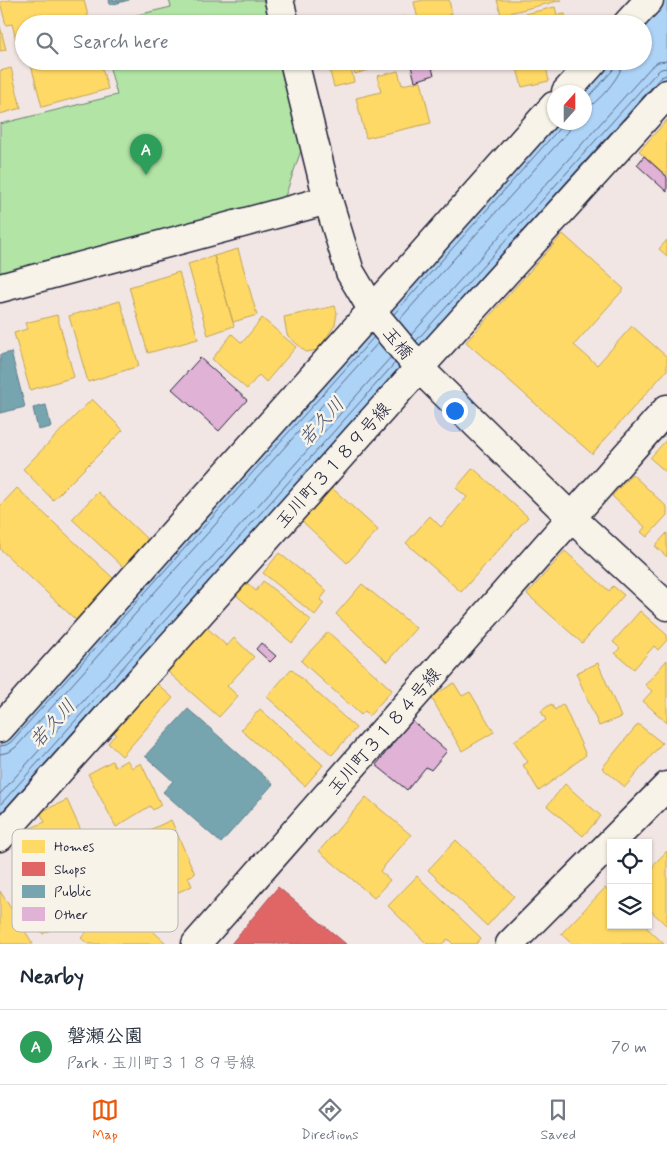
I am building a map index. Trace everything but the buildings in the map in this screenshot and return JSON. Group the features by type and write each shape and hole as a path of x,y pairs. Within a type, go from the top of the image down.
{"street":[{"path":"279,0 283,15"},
{"path":"636,15 649,0"},
{"name":"玉橋","path":"296,70 328,200 350,272 375,314 419,368 572,518 667,606"},
{"path":"572,85 586,70"},
{"name":"玉川町３１８９号線","path":"0,838 419,368 667,94"},
{"path":"0,728 375,314 547,114"},
{"path":"0,288 328,200"},
{"name":"玉川町３１８４号線","path":"196,944 667,409"},
{"path":"510,944 667,786"}],"green space":[{"path":"169,0 264,0 268,15 137,15 171,7"},
{"path":"110,70 283,70 303,145 282,205 0,281 0,124 117,95"}],"water":[{"name":"若久川","path":"661,0 667,0 667,78 0,822 0,737 547,130 592,130 592,85 584,85 598,70 652,70 652,15 650,15"}],"place":[{"name":"磐瀬公園","path":"146,175"}]}
